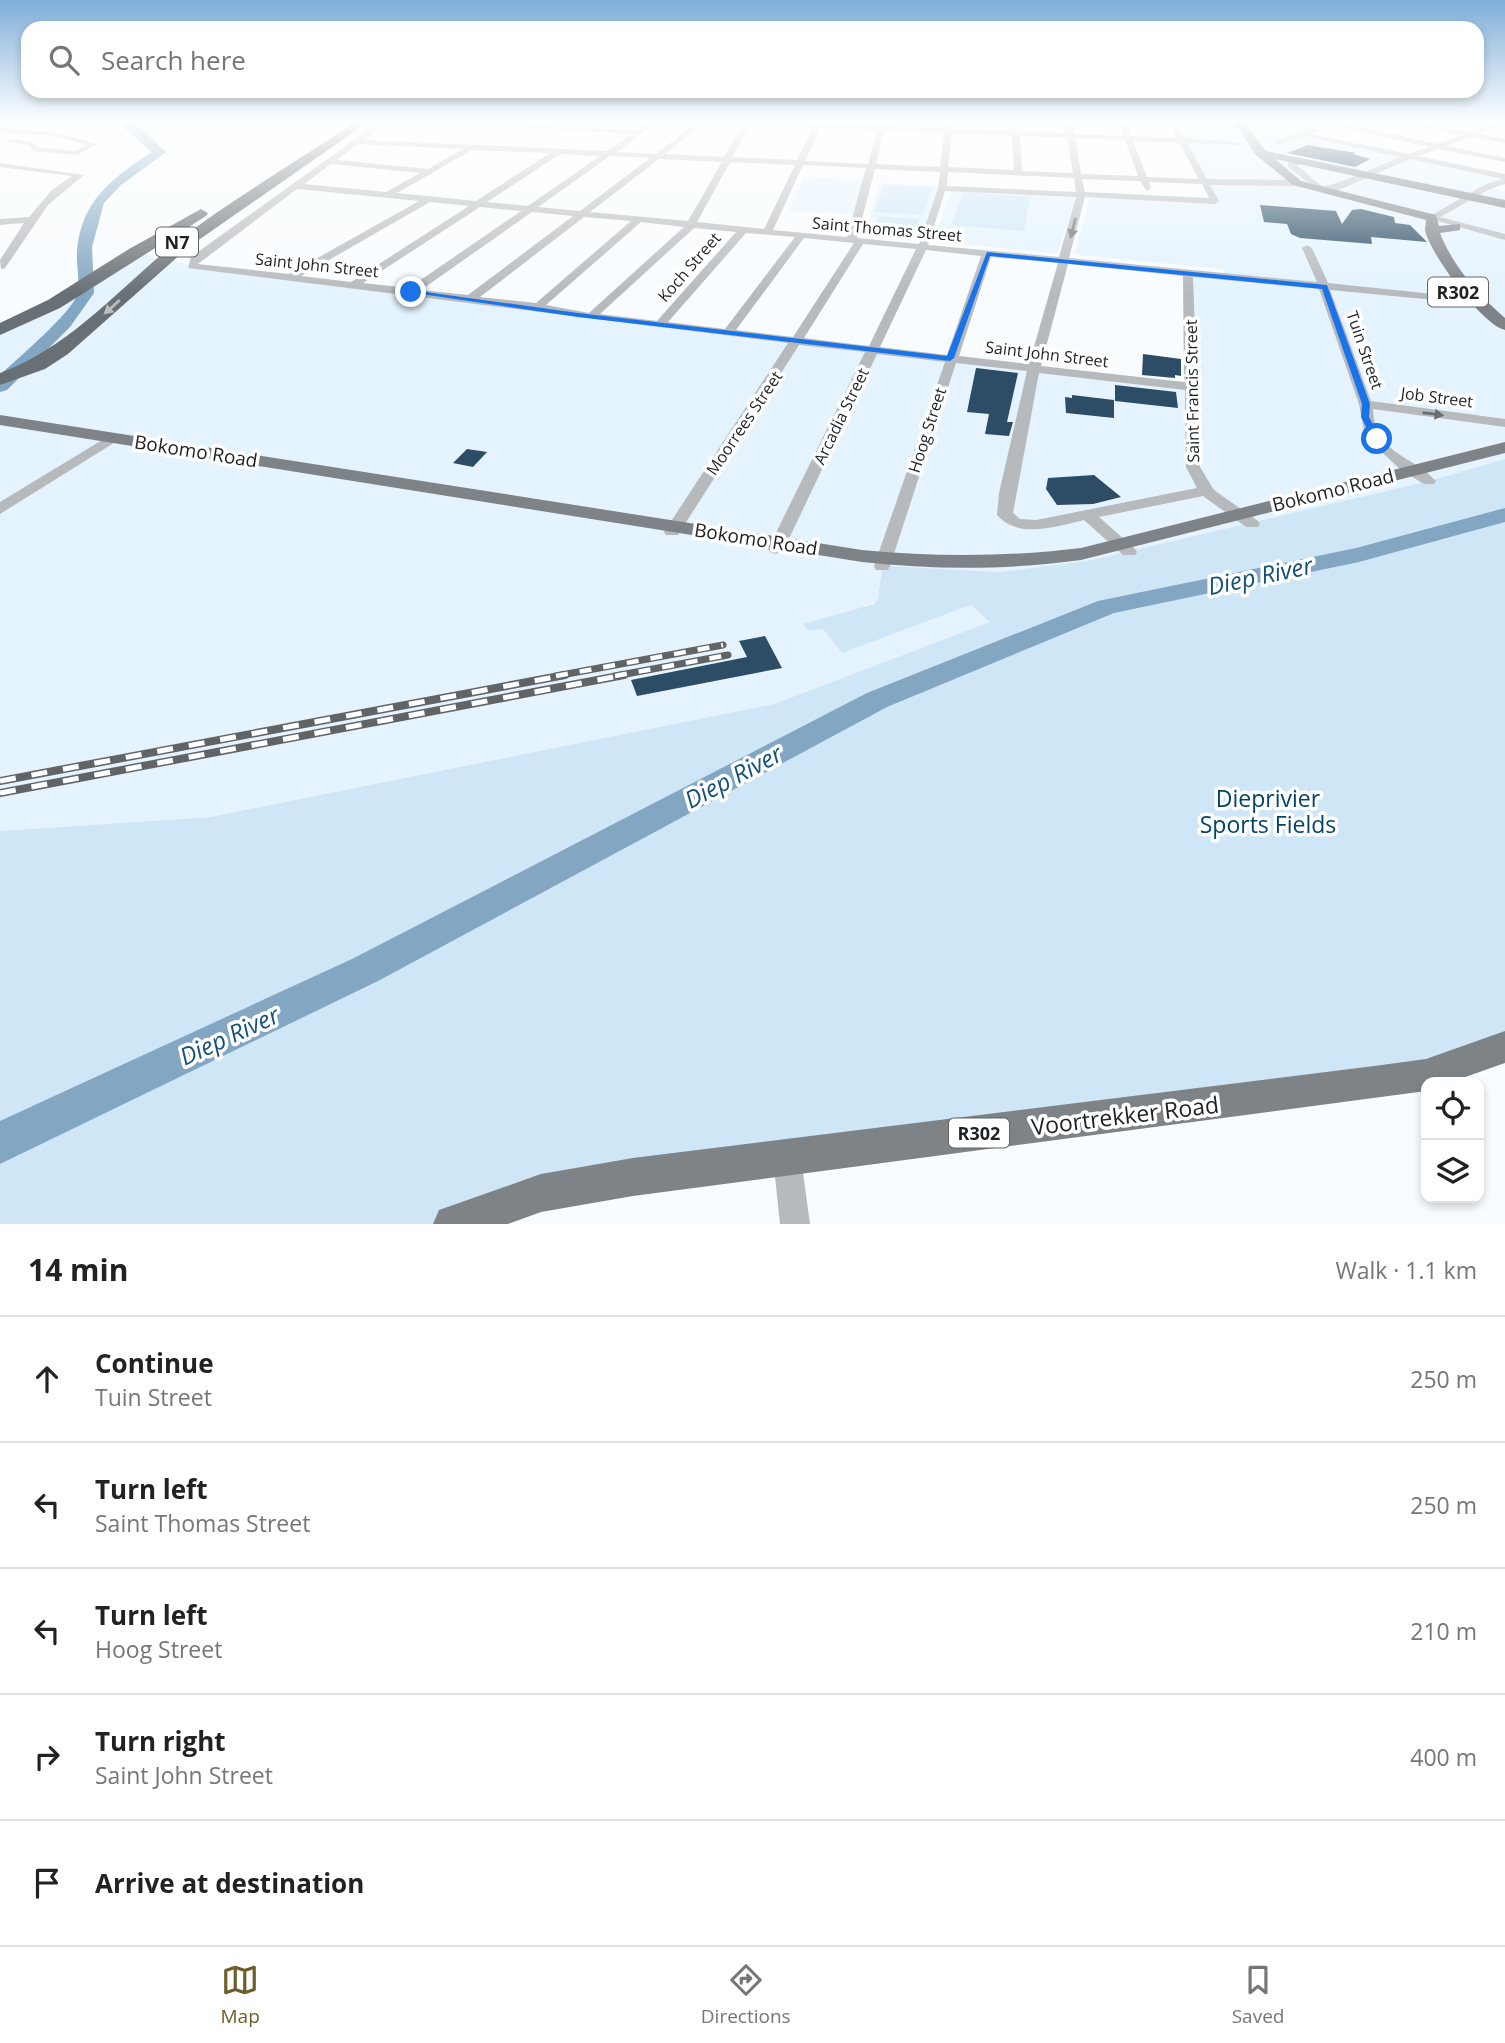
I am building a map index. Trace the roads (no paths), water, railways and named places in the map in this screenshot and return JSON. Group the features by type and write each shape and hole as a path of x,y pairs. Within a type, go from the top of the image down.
{"highway":[{"name":"N7","path":"0,330 52,307 113,285 185,236 243,206 281,179"},
{"path":"0,379 38,365 83,334 185,243 243,206"},
{"name":"N7","path":"0,346 119,262 209,208"},
{"path":"0,313 52,307"}],"main road":[{"path":"1276,179 1284,185 1403,220 1456,227"},
{"path":"1292,179 1427,223"},
{"path":"1393,179 1505,204"},
{"name":"R302","path":"1427,223 1471,300 1505,338"},
{"name":"R302","path":"1471,300 1505,326"},
{"name":"Bokomo Road","path":"0,420 106,442"},
{"name":"Bokomo Road","path":"0,428 952,572 1028,570 1245,519 1429,481 1505,459"},
{"name":"Bokomo Road","path":"1245,519 1411,470 1505,447"},
{"name":"Voortrekker Road","path":"453,1224 541,1193 633,1177 1426,1075 1505,1047"}],"street":[{"path":"1,266 32,220 60,186 74,179"},
{"path":"295,186 305,179"},
{"path":"387,195 413,179"},
{"path":"353,285 517,179"},
{"path":"411,292 572,179"},
{"path":"470,299 628,179"},
{"path":"592,316 691,225 716,179"},
{"path":"767,233 792,179"},
{"name":"Moorrees Street","path":"674,529 798,341 855,242 868,179"},
{"name":"Arcadia Street","path":"777,546 922,248 942,188 942,179"},
{"path":"1079,179 1081,194 1034,369 1005,501 1005,515 1010,520 1036,525 1205,491"},
{"path":"1144,179 1151,197"},
{"path":"1147,179 1284,185 1297,183"},
{"path":"942,188 1215,201 1206,179"},
{"path":"1309,179 1321,188 1334,188 1352,179"},
{"path":"1427,223 1470,196 1505,179"},
{"name":"Saint Thomas Street","path":"295,186 1471,300"},
{"name":"Saint John Street","path":"295,186 192,266 1192,387"},
{"path":"290,278 429,199"},
{"path":"538,307 639,219"},
{"path":"0,222 32,220"},
{"path":"1427,223 1505,237"},
{"path":"1456,227 1505,237"},
{"name":"Koch Street","path":"660,324 742,231"},
{"path":"729,332 800,237"},
{"name":"Tuin Street","path":"1307,248 1324,287 1366,411 1387,455 1429,481"},
{"name":"Hoog Street","path":"883,562 987,254"},
{"name":"Saint Francis Street","path":"1188,273 1193,467 1196,479 1205,491 1245,519"},
{"name":"Job Street","path":"1366,411 1391,409 1505,423"},
{"path":"0,509 106,442"},
{"path":"1087,514 1124,548"},
{"path":"787,1158 795,1224"}],"waterway":[{"path":"0,386 64,323 86,293 84,247 92,213 101,197 121,179"},
{"name":"Diep River","path":"0,1143 365,970 877,700 1107,607 1359,555 1505,515"}],"railway":[{"path":"556,676 723,645"},
{"path":"615,676 728,655"},
{"path":"0,781 565,675"},
{"path":"0,793 624,675"}],"park label":[{"name":"Dieprivier Sports Fields","path":"1268,811"}]}
